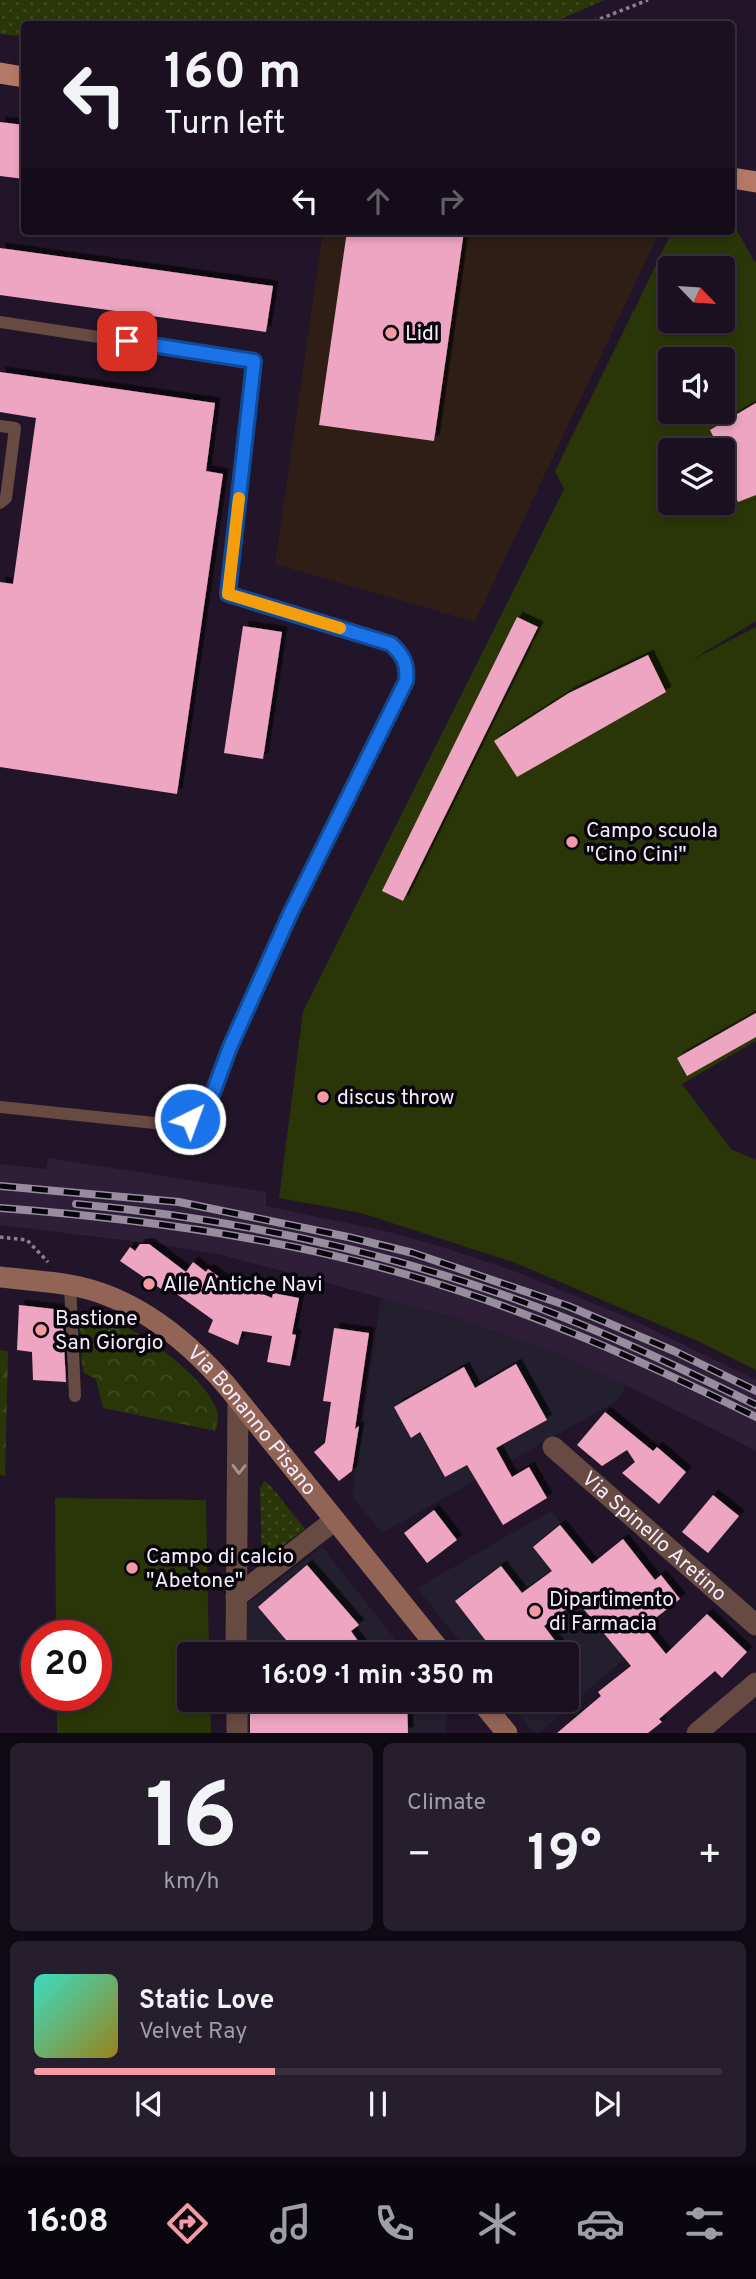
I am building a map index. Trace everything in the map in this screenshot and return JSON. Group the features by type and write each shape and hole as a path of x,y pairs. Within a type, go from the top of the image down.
{"main road":[{"path":"0,73 21,76"},
{"path":"735,178 756,182"},
{"name":"Via Bonanno Pisano","path":"0,1277 70,1285 107,1296 162,1325 192,1349 212,1369 433,1642"},
{"path":"490,1712 507,1733"}],"street":[{"path":"236,1642 238,1401"},
{"name":"Via Spinello Aretino","path":"553,1447 756,1625"},
{"path":"236,1597 335,1520"},
{"path":"697,1733 756,1683"},
{"path":"236,1712 237,1733"}],"lane":[{"path":"0,322 254,361 228,594 391,644 405,660 408,670 406,681 290,914 230,1047 211,1098 201,1112 190,1119 164,1124 0,1107"},
{"path":"0,426 15,428 6,498 0,503"},
{"path":"70,1285 75,1396"}],"path":[{"path":"595,21 648,0"},
{"path":"0,1237 27,1240 55,1269"}],"shaded area":[{"path":"322,235 658,235 475,622 275,564"},
{"path":"48,1158 266,1192 266,1206 385,1231 445,1248 514,1271 627,1317 756,1380 756,1451 626,1385 544,1348 450,1316 222,1255 164,1245 0,1225 0,1164 46,1169"},
{"path":"381,1297 450,1316 544,1348 626,1385 617,1401 382,1533 352,1496"},
{"name":"Dipartimento di Farmacia","path":"551,1511 652,1634 579,1698 579,1642 460,1642 417,1588"},
{"path":"322,1547 397,1642 243,1642 243,1607"},
{"path":"243,1712 446,1712 446,1733 243,1733"},
{"name":"Dipartimento di Farmacia","path":"517,1712 563,1712 539,1733 534,1733"}],"green space":[{"path":"0,0 605,0 556,21 21,21 21,37 0,34"},
{"name":"Campo scuola \"Cino Cini\"","path":"735,226 756,262 756,621 690,661 756,627 756,1041 682,1084 731,1149 756,1160 756,1370 700,1342 516,1263 361,1213 279,1198 303,1012 564,489 555,471 631,312 634,311 658,260 658,333 735,333 735,256 660,256 670,235 735,235"},
{"path":"79,1313 95,1314 127,1327 182,1366 210,1396 217,1410 216,1431 103,1408 96,1379 84,1373"},
{"path":"0,1350 8,1351 5,1476 0,1475"},
{"path":"264,1481 305,1529 262,1561 260,1489"},
{"name":"Campo di calcio \"Abetone\"","path":"55,1498 206,1500 209,1642 177,1642 177,1712 210,1712 211,1733 57,1733 57,1711 112,1711 112,1620 56,1620"}],"building":[{"path":"0,122 21,125 21,179 0,176"},
{"name":"Lidl","path":"346,235 463,235 434,441 319,425"},
{"path":"0,248 273,286 266,332 0,295"},
{"path":"0,372 215,403 206,471 223,474 177,794 0,767 0,582 13,584 36,418 0,412"},
{"path":"756,403 756,495 738,502 735,495 735,438 714,438 710,430 720,424 735,424 735,415"},
{"path":"517,617 538,627 403,901 382,891"},
{"path":"243,626 282,632 263,759 224,753"},
{"path":"648,655 666,692 517,777 494,741 569,693"},
{"path":"756,1013 756,1037 687,1076 677,1058"},
{"path":"140,1244 149,1244 186,1272 193,1262 229,1284 230,1280 272,1298 273,1293 299,1298 292,1334 296,1335 290,1366 267,1362 272,1336 242,1331 238,1345 208,1332 213,1320 167,1287 164,1291 120,1261 130,1247 135,1251"},
{"name":"Bastione San Giorgio","path":"19,1305 62,1310 66,1382 33,1380 32,1352 17,1350"},
{"path":"334,1328 369,1333 355,1429 359,1426 352,1471 339,1481 314,1452 325,1443 331,1402 323,1401"},
{"path":"516,1364 547,1420 496,1448 512,1477 529,1467 547,1498 503,1525 467,1465 445,1477 420,1432 411,1438 394,1407 464,1367 475,1388"},
{"path":"605,1412 653,1451 657,1447 686,1472 659,1504 622,1473 635,1462 627,1450 602,1466 577,1445"},
{"path":"713,1495 739,1516 708,1553 682,1532"},
{"path":"434,1510 457,1540 427,1563 404,1533"},
{"path":"560,1525 592,1564 623,1539 655,1580 661,1575 680,1599 644,1627 666,1654 707,1614 747,1652 722,1678 715,1671 659,1719 662,1722 648,1733 557,1733 601,1696 598,1692 631,1666 577,1601 544,1626 556,1642 487,1642 455,1601 501,1566 522,1593 552,1571 533,1547"},
{"path":"307,1565 359,1625 351,1631 359,1642 288,1642 258,1607"},
{"path":"250,1712 407,1712 408,1733 250,1733"}],"railway":[{"path":"0,1186 179,1202 413,1253 568,1306 674,1351 756,1391"},
{"path":"76,1204 181,1216 285,1235 439,1274 523,1302 591,1329 756,1405"},
{"path":"0,1208 103,1217 206,1231 308,1250 408,1275 498,1304 585,1338 756,1417"}],"slow traffic":[{"path":"239,498 228,594 340,628"}],"place":[{"name":"Lidl","path":"391,333"},
{"name":"Campo scuola \"Cino Cini\"","path":"572,842"},
{"name":"discus throw","path":"323,1097"},
{"name":"Alle Antiche Navi","path":"149,1284"},
{"name":"Bastione San Giorgio","path":"41,1330"},
{"name":"Campo di calcio \"Abetone\"","path":"132,1568"},
{"name":"Dipartimento di Farmacia","path":"535,1611"}],"route":[{"path":"127,341 254,361 228,594 391,644 400,652 408,670 406,681 290,914 223,1062 211,1098 201,1112 190,1119"}]}
